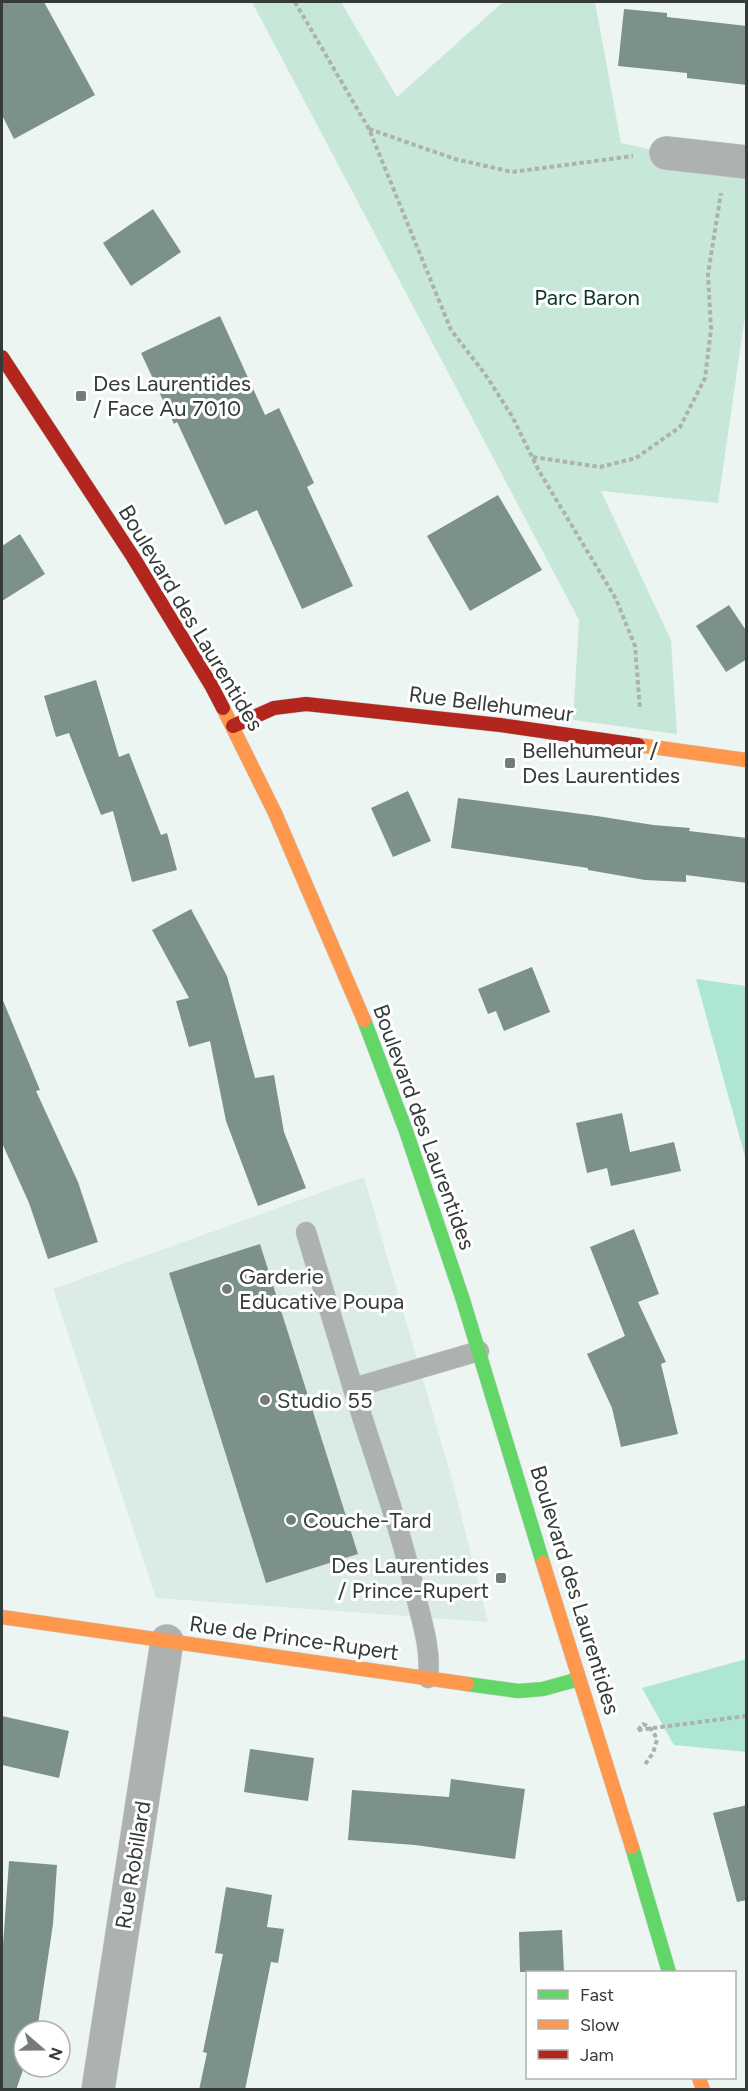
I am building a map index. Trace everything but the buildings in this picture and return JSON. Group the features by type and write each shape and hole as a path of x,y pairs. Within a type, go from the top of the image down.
{"street":[{"path":"666,153 736,161"},
{"name":"Boulevard des Laurentides","path":"2,357 182,635 233,726 275,813 330,938 390,1086 429,1196 606,1761 669,1971"},
{"name":"Rue Bellehumeur","path":"233,726 265,710 296,703 500,725 747,760"},
{"name":"Rue de Prince-Rupert","path":"2,1617 518,1690 534,1690 579,1679"},
{"name":"Rue Robillard","path":"98,2090 167,1641"}],"lane":[{"path":"306,1232 409,1565 427,1642 430,1668 428,1678"},
{"path":"353,1388 479,1351"}],"path":[{"path":"295,2 369,129 451,330 512,416 532,457 616,599 635,646 644,745"},
{"path":"369,129 455,159 512,172 666,153"},
{"path":"532,457 600,467 636,458 680,427 705,378 711,329 708,274 736,161"},
{"path":"638,1730 747,1716"}],"shaded area":[{"path":"364,1177 451,1476 488,1622 156,1598 53,1289"}],"green space":[{"name":"Parc Baron","path":"252,2 341,2 397,97 503,2 595,2 621,143 746,171 746,309 718,503 601,491 671,640 677,734 573,720 579,620"},
{"path":"696,979 746,986 746,1160"},
{"path":"746,1659 746,1752 674,1745 642,1688"}],"traffic: fast":[{"path":"364,1020 406,1131 463,1300 543,1563"},
{"path":"467,1684 518,1691 543,1689 579,1679"},
{"path":"632,1847 669,1971"}],"traffic: slow":[{"path":"223,708 275,813 364,1020"},
{"path":"638,745 746,760"},
{"path":"543,1563 632,1847"},
{"path":"2,1617 467,1684"},
{"path":"699,2079 703,2090"}],"traffic: jam":[{"path":"2,357 133,557 223,708"},
{"path":"233,726 274,708 306,704 500,725 638,745"}],"place":[{"name":"Des Laurentides / Face Au 7010","path":"81,396"},
{"name":"Bellehumeur / Des Laurentides","path":"510,763"},
{"name":"Garderie Educative Poupa","path":"227,1289"},
{"name":"Studio 55","path":"265,1400"},
{"name":"Couche-Tard","path":"291,1520"},
{"name":"Des Laurentides / Prince-Rupert","path":"501,1578"}]}
